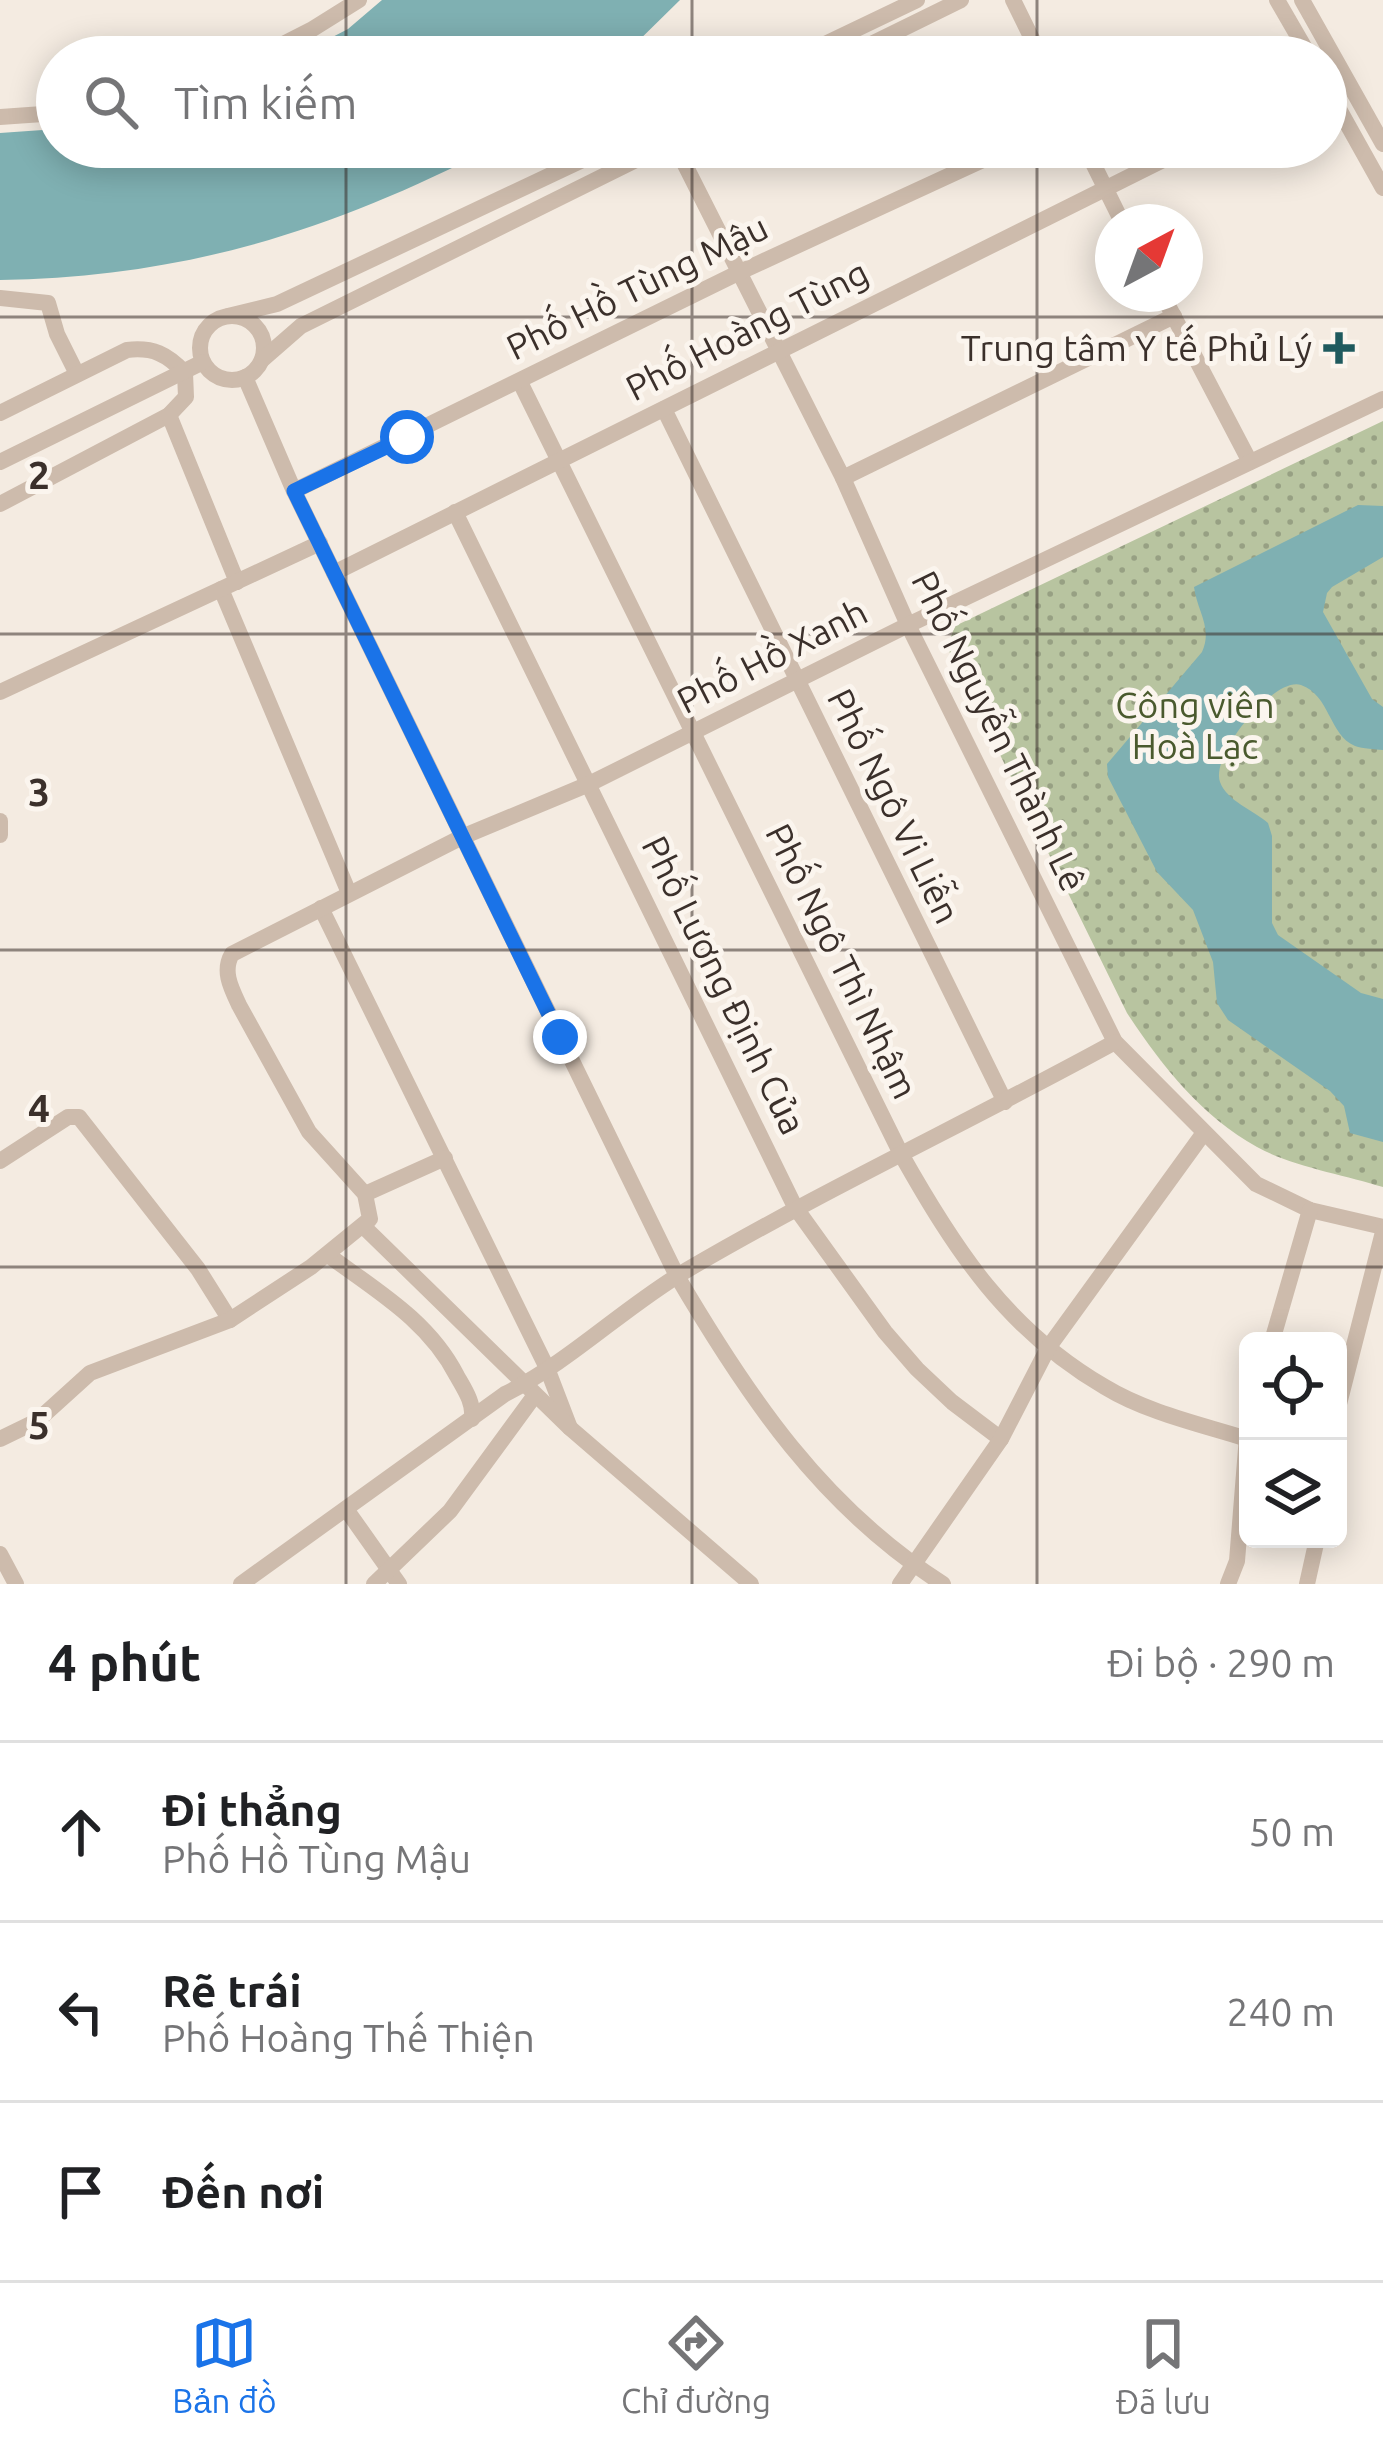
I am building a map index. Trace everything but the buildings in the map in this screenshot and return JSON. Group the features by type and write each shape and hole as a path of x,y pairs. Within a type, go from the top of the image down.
{"street":[{"path":"299,36 358,0"},
{"path":"842,36 917,0"},
{"path":"888,36 961,0"},
{"path":"1012,0 1031,36"},
{"path":"1277,0 1298,36"},
{"path":"1302,0 1316,36"},
{"path":"1347,99 1383,144"},
{"path":"1347,112 1383,188"},
{"path":"0,117 36,114"},
{"path":"565,168 277,304 218,319 203,333 203,362 218,376 245,377 301,326 620,168"},
{"name":"Phố Nguyễn Thành Lê","path":"687,168 843,478 908,625 1115,1042 1256,1184 1310,1210 1383,1230"},
{"name":"Phố Hồ Tùng Mậu","path":"294,491 740,272 965,168"},
{"path":"1095,168 1112,204"},
{"name":"Phố Hoàng Tùng","path":"334,573 1146,168"},
{"path":"0,298 48,303 77,374"},
{"path":"1172,312 1250,462"},
{"path":"228,316 239,316 257,328 264,349 262,360"},
{"path":"843,478 1174,316"},
{"path":"0,413 128,350 150,347 185,373 186,397 169,415 0,504"},
{"path":"0,462 203,362"},
{"path":"245,377 294,491 677,1276 735,1375 795,1455 846,1508 914,1566 943,1584"},
{"name":"Phố Ngô Thì Nhậm","path":"520,382 901,1154 973,1272 1012,1317 1108,1389 1239,1429"},
{"name":"Phố Hồ Xanh","path":"365,1194 309,1132 230,986 227,966 232,954 462,837 589,784 1383,398"},
{"name":"Phố Ngô Vi Liễn","path":"664,409 1005,1102"},
{"path":"169,415 229,585 349,893"},
{"name":"Phố Lương Định Của","path":"455,512 795,1207 907,1357 952,1402 1001,1439"},
{"path":"0,692 320,543"},
{"path":"0,821 0,835"},
{"path":"321,908 548,1369 570,1428"},
{"path":"374,1584 394,1577 450,1511 529,1390 548,1369 677,1276 795,1207 1115,1042"},
{"path":"0,1161 68,1117 79,1117 198,1269 230,1320"},
{"path":"900,1584 1001,1439 1048,1348 1203,1134"},
{"path":"0,1439 37,1421 90,1373 230,1320 364,1226 370,1210 365,1194 446,1158"},
{"path":"1275,1332 1310,1210"},
{"path":"364,1226 570,1428 752,1584"},
{"path":"1347,1372 1383,1230"},
{"path":"328,1255 433,1336 466,1392 472,1419"},
{"path":"241,1584 472,1419 529,1390"},
{"path":"1228,1584 1237,1561 1246,1440"},
{"path":"346,1509 394,1577"},
{"path":"1307,1584 1315,1548"},
{"path":"0,1554 16,1584"}],"green space":[{"name":"Công viên Hoà Lạc","path":"1383,421 1383,1187 1257,1147 1200,1105 1169,1071 1127,1013 947,647 955,626"}],"water":[{"path":"382,0 680,0 643,36 334,36"},
{"path":"36,130 36,168 452,168 315,225 195,259 68,277 0,280 0,133"},
{"path":"1358,505 1383,506 1383,557 1332,587 1323,612 1372,699 1383,707 1383,750 1346,741 1311,690 1289,685 1261,705 1234,737 1220,782 1228,795 1268,823 1272,923 1278,935 1361,993 1383,999 1383,1142 1350,1133 1344,1106 1330,1091 1228,1020 1217,1003 1213,962 1193,910 1157,872 1108,777 1107,764 1202,652 1205,627 1194,587"}],"place":[{"name":"Trung tâm Y tế Phủ Lý","path":"1339,348"}],"route":[{"path":"407,437 294,491 560,1037"}]}
